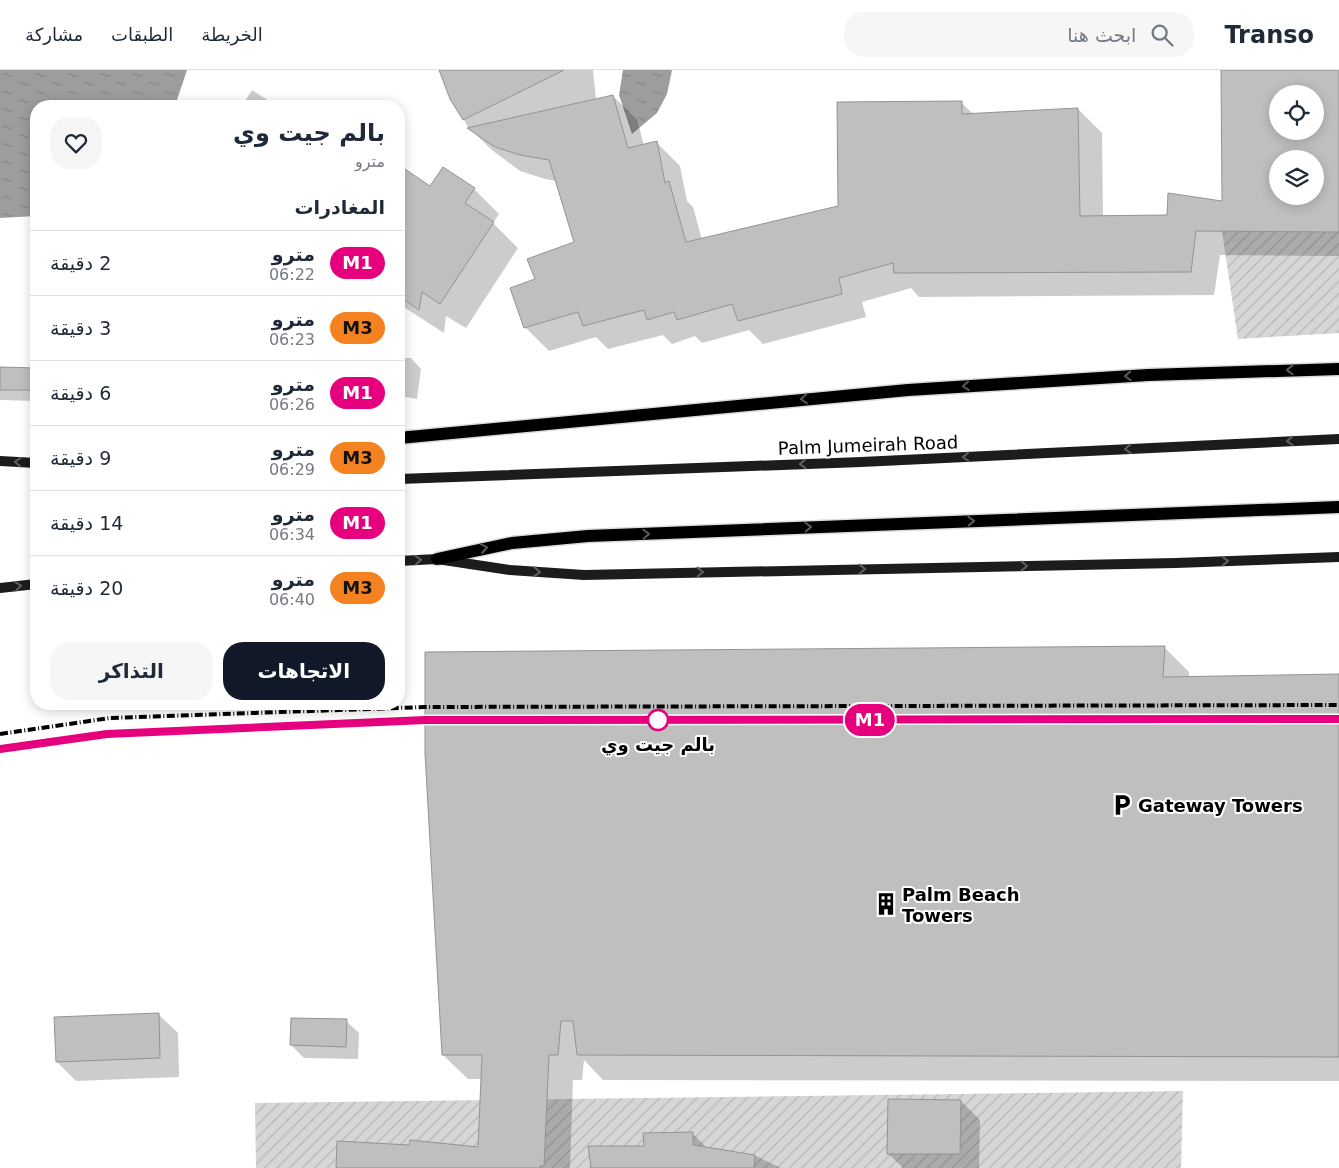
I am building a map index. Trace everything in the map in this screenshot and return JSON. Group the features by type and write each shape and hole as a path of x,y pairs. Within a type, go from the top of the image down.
{"main road":[{"path":"405,437 918,389 1148,374 1339,369"},
{"name":"Palm Jumeirah Road","path":"405,479 861,462 1339,439"},
{"path":"0,461 30,464"},
{"path":"405,561 437,559 512,543 588,536 1339,507"},
{"path":"437,559 510,570 584,575 1176,563 1339,557"},
{"path":"0,588 30,585"}],"shaded area":[{"path":"1222,231 1339,232 1339,333 1238,339"},
{"path":"1183,1091 1181,1168 256,1168 255,1103"}],"water":[{"path":"0,70 187,70 177,100 30,100 30,216 0,218"},
{"path":"623,70 672,70 667,94 657,113 632,134 619,95"}],"building":[{"path":"439,70 564,70 463,120 450,99"},
{"path":"1221,70 1339,70 1339,232 1196,231 1191,272 894,273 893,263 839,278 842,294 738,321 732,304 677,320 674,312 647,320 644,310 583,326 578,312 524,328 510,288 535,279 527,259 574,242 549,160 520,155 495,147 467,128 613,95 628,148 657,141 665,183 669,181 686,242 838,206 837,102 962,101 962,114 1078,108 1080,216 1167,215 1168,193 1222,201"},
{"path":"443,167 475,188 465,203 494,222 440,304 422,292 419,310 405,300 405,169 430,186"},
{"path":"0,367 30,368 30,390 0,390"},
{"name":"Palm Beach Towers","path":"1165,646 1163,677 1339,674 1339,1057 577,1055 573,1021 561,1021 558,1055 549,1055 544,1166 540,1166 540,1168 336,1168 337,1141 409,1145 410,1140 478,1147 482,1055 442,1055 425,753 425,652"},
{"path":"159,1013 160,1058 56,1062 54,1017"},
{"path":"291,1018 347,1019 346,1047 290,1045"},
{"path":"888,1099 961,1100 960,1154 887,1154"},
{"path":"693,1132 693,1145 755,1155 754,1168 591,1168 588,1146 644,1146 643,1133"}],"railway":[{"path":"405,708 1339,705"},
{"path":"0,734 110,718 339,710"},
{"path":"0,749 107,734 425,720 1339,719"}],"metro line":[{"name":"M1","path":"0,749 107,734 425,720 1339,719"}],"place":[{"name":"بالم جيت وي","path":"658,720"},
{"name":"Gateway Towers","path":"1122,805"},
{"name":"Palm Beach Towers","path":"886,904"}]}
